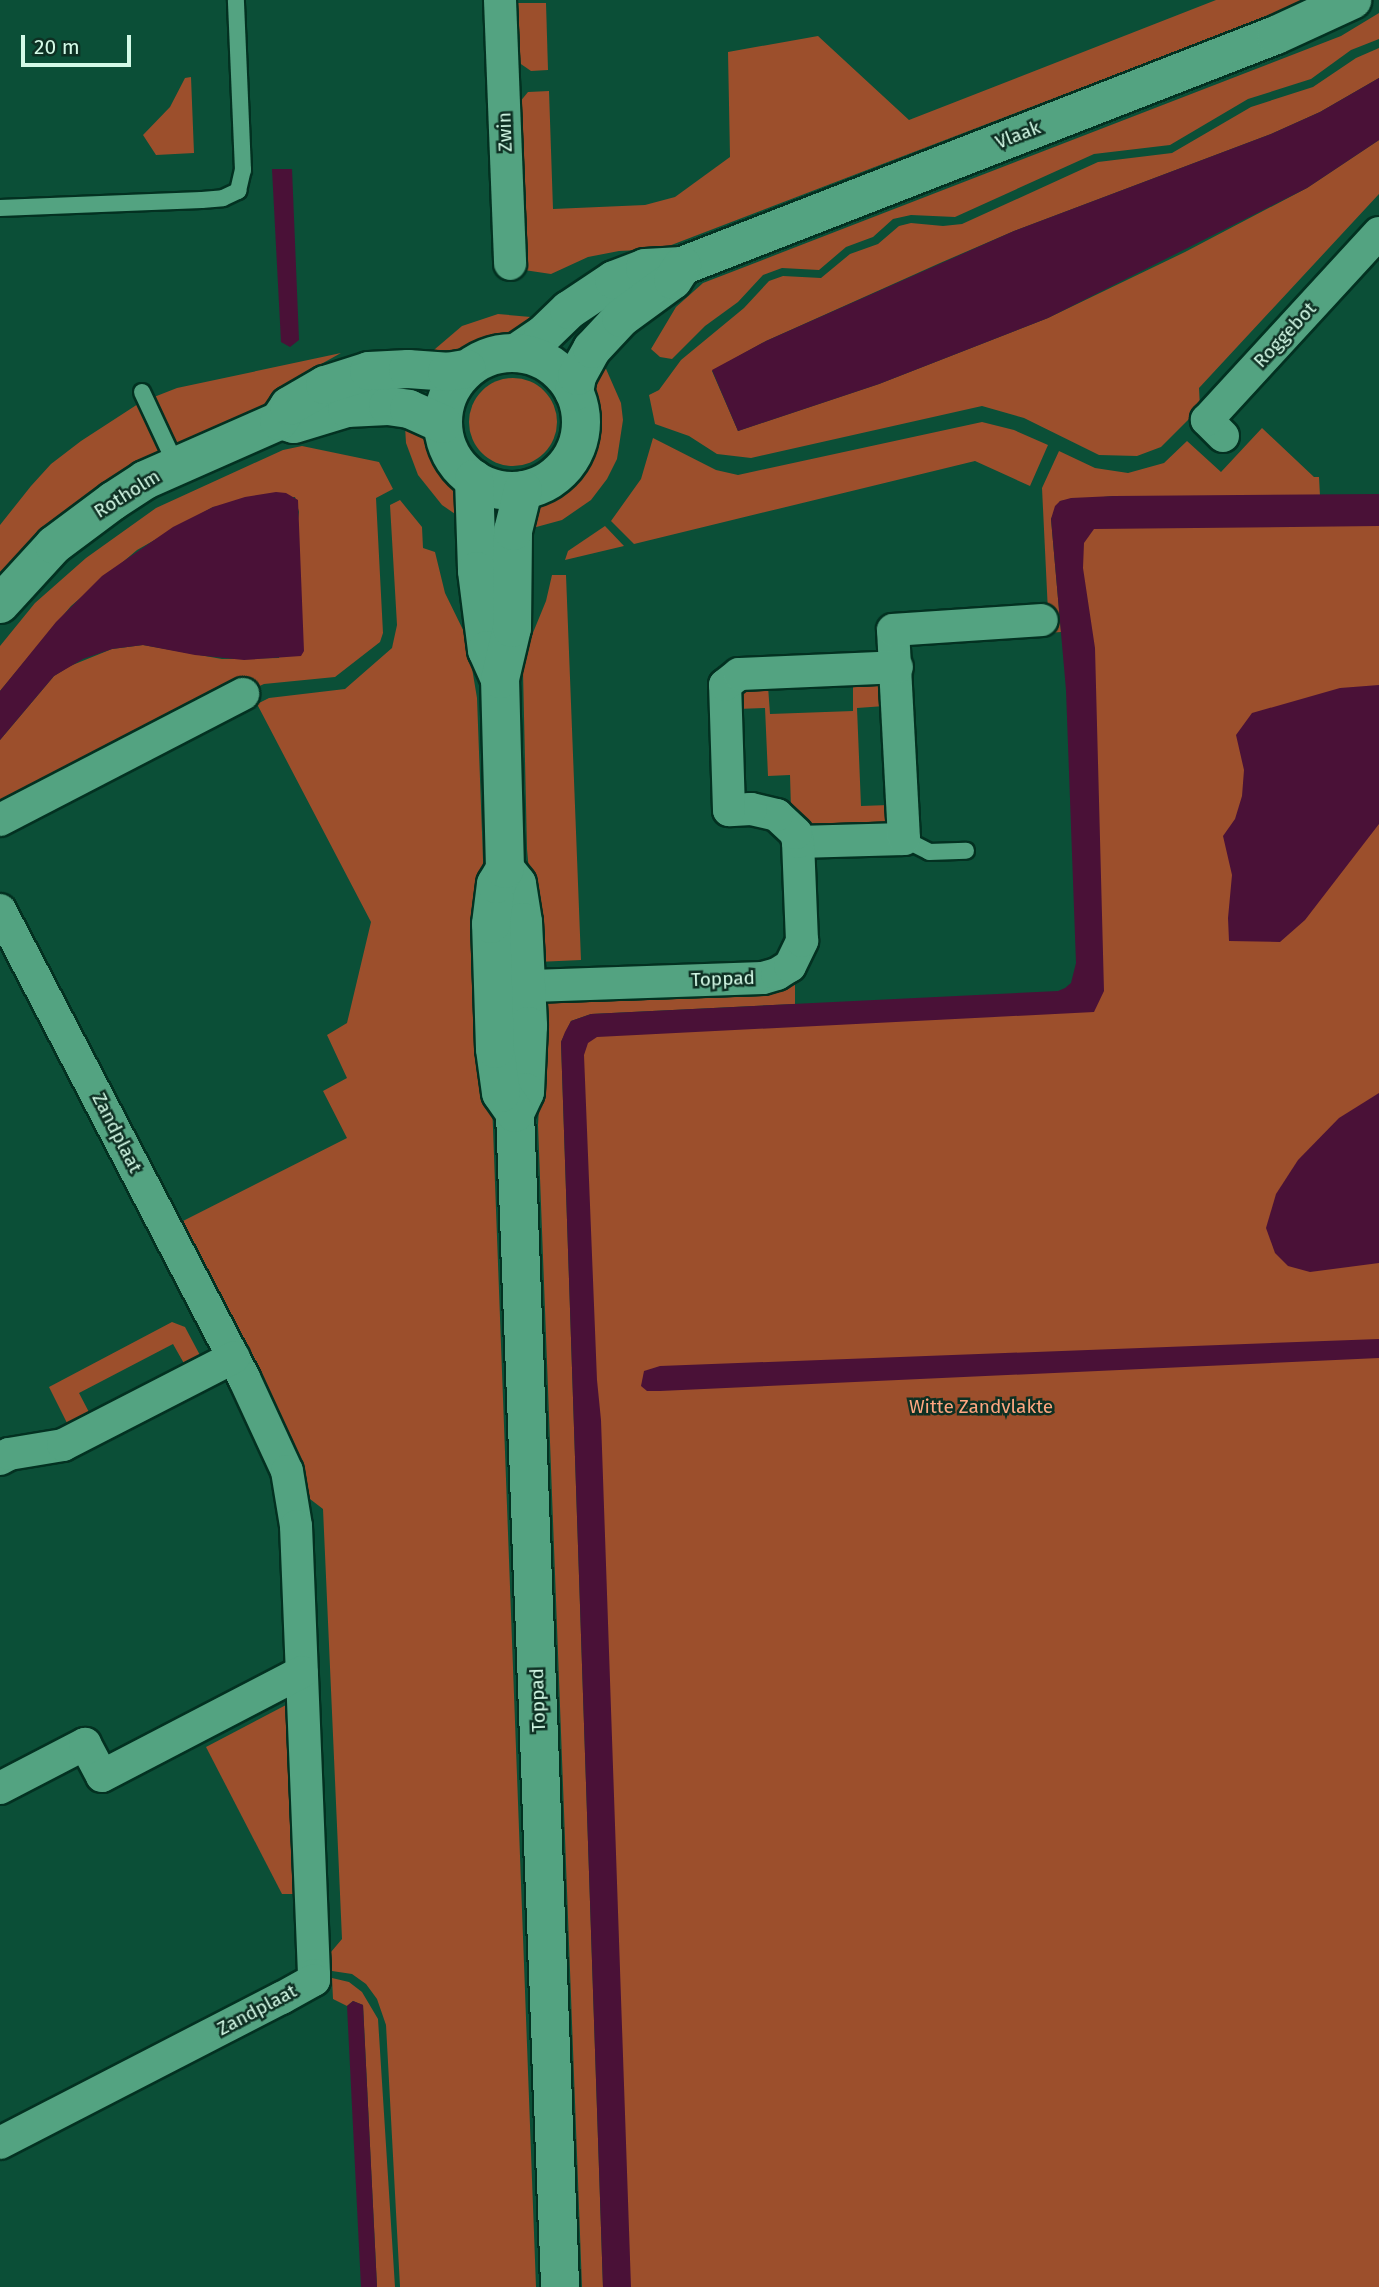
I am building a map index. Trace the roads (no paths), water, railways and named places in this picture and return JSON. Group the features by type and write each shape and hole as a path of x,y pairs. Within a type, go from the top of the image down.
{"street":[{"name":"Zwin","path":"500,0 509,264"},
{"name":"Vlaak","path":"516,353 543,335 569,310 614,280 645,268 682,266 1276,36 1352,0"},
{"name":"Roggebot","path":"1223,436 1207,420 1379,233"},
{"name":"Vlaak","path":"574,392 577,376 592,349 621,318 673,280 682,266"},
{"path":"516,353 551,365 574,392 581,423 573,454 552,478 523,490 497,489 474,480 455,461 448,450 443,424 449,393 467,369 490,356 516,353"},
{"name":"Rotholm","path":"0,604 27,572 81,523 145,480 279,421 289,406 305,396 354,374 408,369 447,372 467,369"},
{"name":"Rotholm","path":"279,421 294,424 347,408 388,406 409,409 443,424"},
{"name":"Toppad","path":"474,480 477,571 487,650 500,679"},
{"name":"Toppad","path":"523,490 513,531 512,628 500,679 505,869 496,884 491,924 528,1060 525,1093 515,1112 560,2287"},
{"path":"897,667 739,674 726,682 723,694 729,810 751,809 777,815 796,833 798,842 904,839 897,667 893,630 1042,620"},
{"path":"0,820 243,694"},
{"name":"Toppad","path":"509,986 763,978 777,974 796,959 802,940 798,842"},
{"name":"Zandplaat","path":"0,910 12,961 234,1357 276,1441 292,1493 314,1980 0,2143"},
{"path":"0,1459 9,1454 63,1445 234,1357"},
{"path":"0,1788 85,1744 102,1776 302,1672"}],"lane":[{"path":"0,208 202,201 223,198 238,191 243,170 236,0"},
{"path":"142,392 176,465"},
{"path":"904,839 929,852 965,851"}],"park label":[{"name":"Witte Zandvlakte","path":"981,1407"}]}
